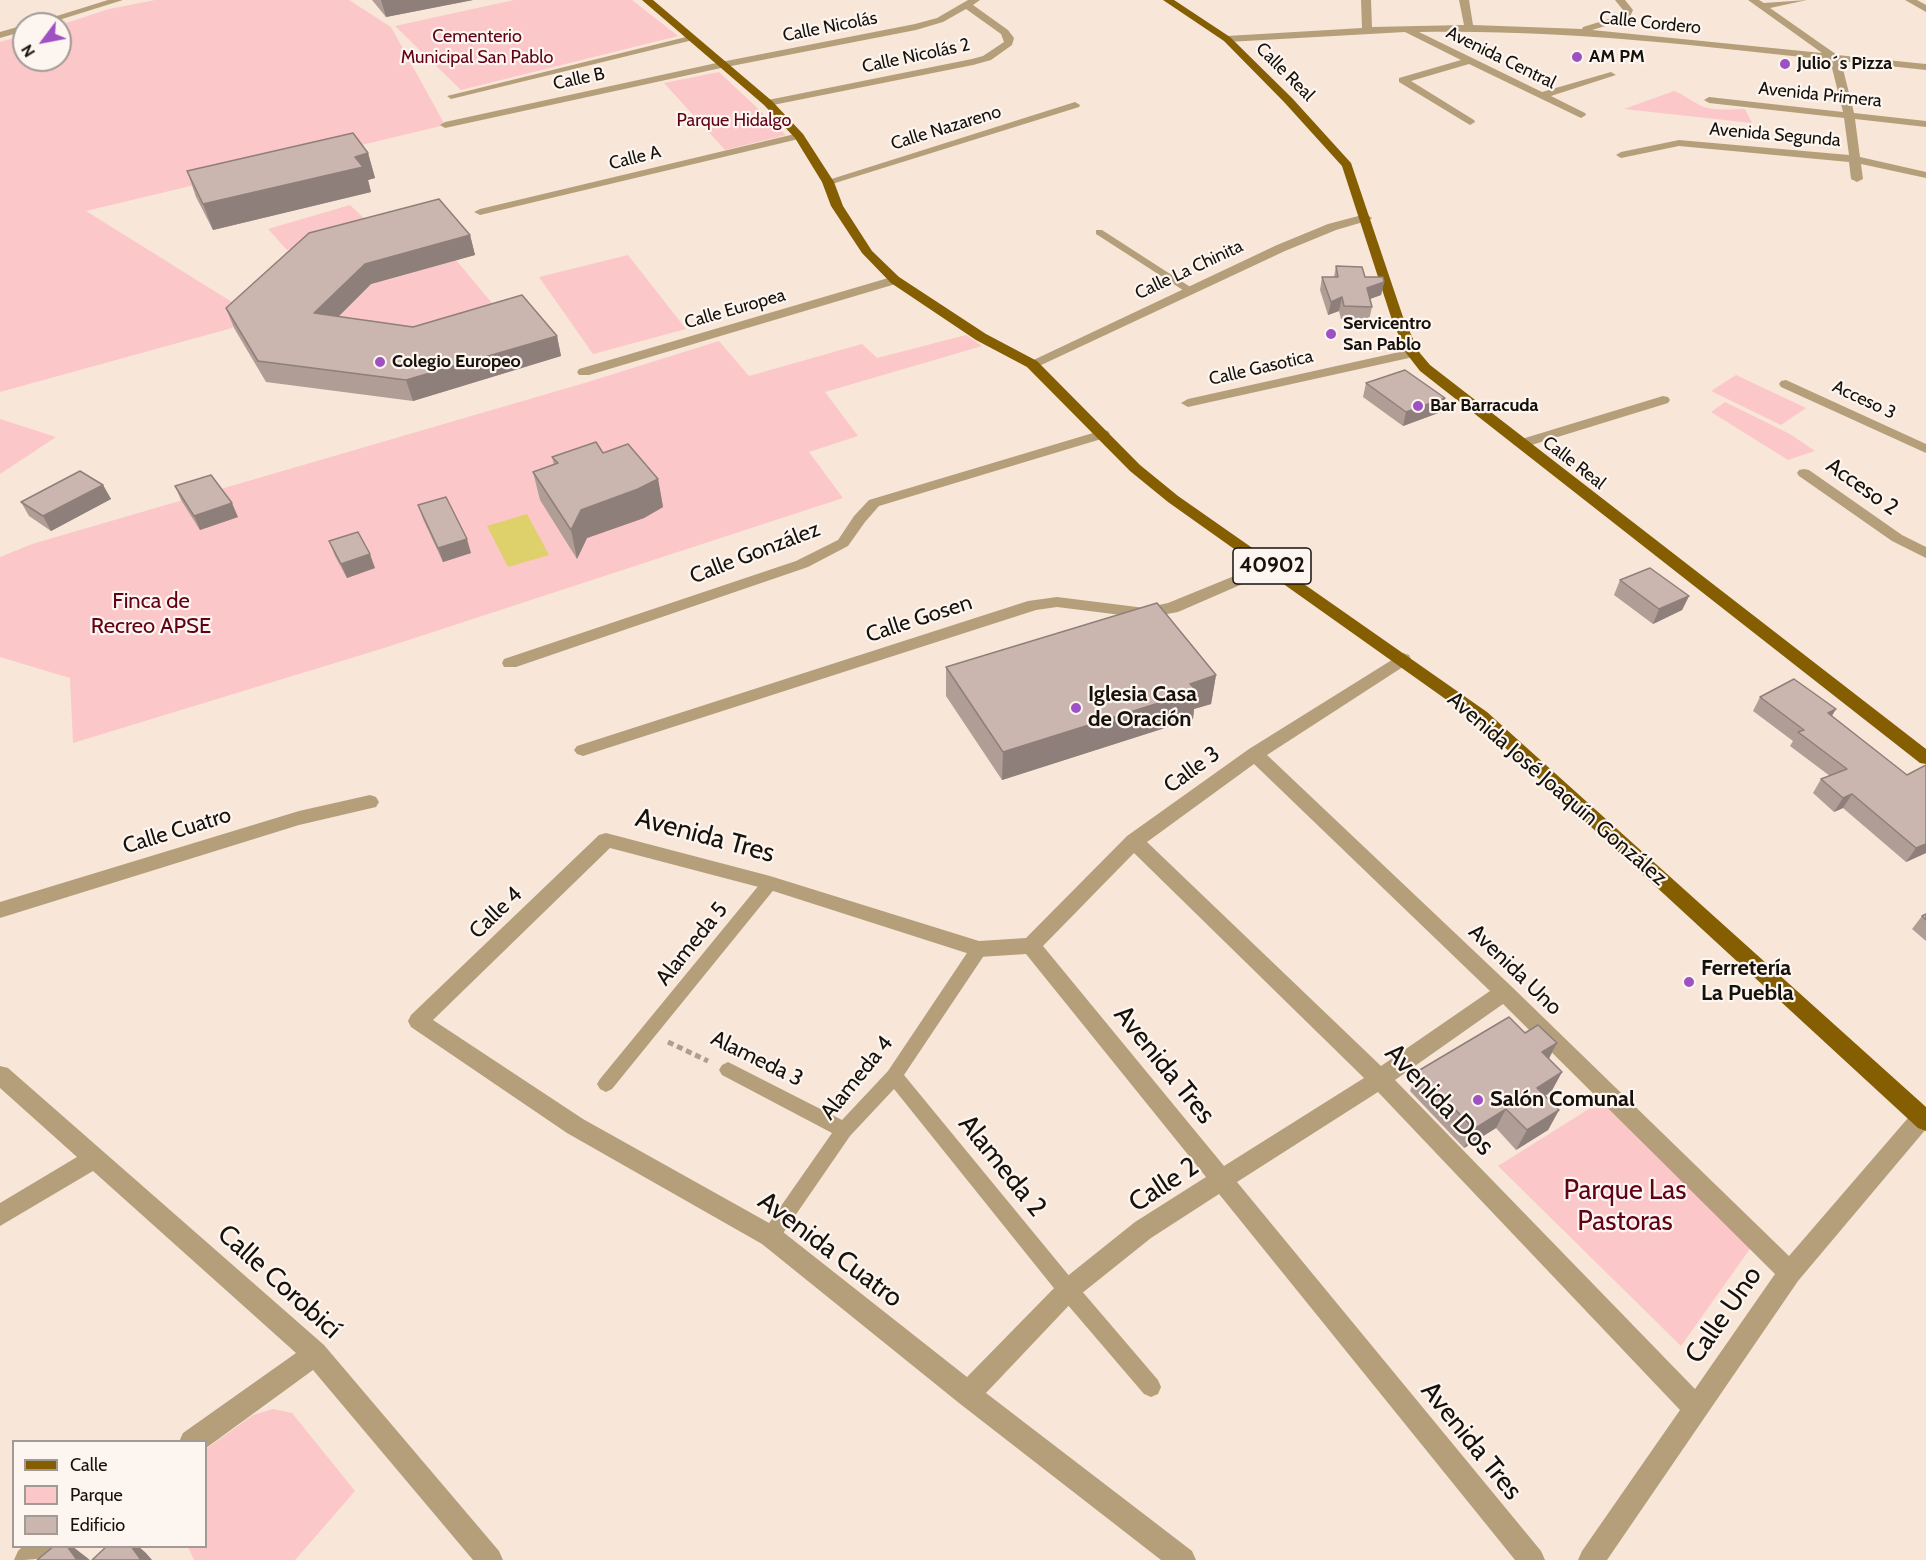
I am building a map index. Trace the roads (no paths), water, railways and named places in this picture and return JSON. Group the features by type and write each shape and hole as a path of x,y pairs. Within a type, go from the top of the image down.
{"main road":[{"name":"Avenida José Joaquín González","path":"647,0 768,103 799,136 828,182 837,206 868,253 895,280 981,337 1032,364 1135,468 1173,499 1481,716 1925,1118"},
{"name":"Calle Real","path":"1168,0 1227,39 1288,100 1347,165 1397,317 1413,352 1425,368 1926,758"}],"street":[{"path":"72,13 118,0"},
{"path":"1366,0 1367,29"},
{"path":"1464,0 1469,28"},
{"path":"1576,32 1626,17 1628,10 1620,0"},
{"name":"Avenida Primera","path":"1753,0 1835,58"},
{"path":"1763,6 1802,0"},
{"path":"1910,0 1926,9"},
{"name":"Calle Nicolás","path":"721,65 916,27 940,20 971,3"},
{"name":"Calle Nicolás 2","path":"768,103 987,58 1009,44 1009,38 971,3"},
{"name":"Calle Cordero","path":"1227,39 1367,29 1469,28 1576,32 1926,66"},
{"name":"Avenida Central","path":"1406,29 1581,115"},
{"path":"1835,58 1849,114 1857,179"},
{"path":"1468,61 1405,78 1405,82 1470,122"},
{"name":"Calle B","path":"445,125 721,65"},
{"path":"1540,96 1611,75"},
{"name":"Avenida Primera","path":"1710,100 1926,124"},
{"name":"Calle Nazareno","path":"828,182 1075,105"},
{"name":"Calle A","path":"480,212 799,136"},
{"name":"Avenida Segunda","path":"1622,155 1678,143 1853,159 1926,175"},
{"name":"Calle La Chinita","path":"1032,364 1310,235 1366,218"},
{"name":"Calle Europea","path":"584,372 895,280"},
{"name":"Calle Gasotica","path":"1188,403 1413,352"},
{"name":"Acceso 3","path":"1786,384 1926,449"},
{"path":"1520,444 1664,400"},
{"name":"Calle González","path":"510,663 802,564 843,543 859,519 874,503 1102,434"},
{"name":"Acceso 2","path":"1804,473 1897,538 1926,553"},
{"name":"Calle Gosen","path":"582,750 1034,605 1057,602 1145,613 1172,608 1271,566"},
{"name":"Calle 3","path":"1031,946 1134,841 1255,754 1403,659"},
{"name":"Avenida Uno","path":"1255,754 1503,992 1790,1273"},
{"name":"Calle Cuatro","path":"0,910 299,818 370,802"},
{"name":"Avenida Tres","path":"606,840 770,883 979,949 1031,946 1532,1560"},
{"name":"Calle 4","path":"418,1021 606,840"},
{"name":"Avenida Dos","path":"1134,841 1380,1079 1695,1407"},
{"name":"Calle 2","path":"968,1394 1068,1290 1143,1230 1380,1079 1503,992"},
{"name":"Avenida Cuatro","path":"418,1021 575,1126 770,1236 968,1394 1183,1560"},
{"name":"Calle Corobicí","path":"0,1075 315,1354 490,1560"},
{"name":"Calle Uno","path":"1591,1560 1790,1273 1925,1118"},
{"path":"0,1215 94,1158"},
{"path":"195,1440 315,1354"},
{"path":"27,1560 43,1548"}],"lane":[{"path":"451,96 690,38"},
{"path":"1100,232 1190,290"},
{"name":"Alameda 5","path":"606,1084 770,883"},
{"name":"Alameda 4","path":"770,1236 844,1130 894,1076 979,949"},
{"name":"Alameda 3","path":"728,1070 844,1130"},
{"name":"Alameda 2","path":"894,1076 1068,1290 1151,1387"}],"place":[{"name":"AM PM","path":"1577,57"},
{"name":"Julio´s Pizza","path":"1785,64"},
{"name":"Servicentro San Pablo","path":"1331,334"},
{"name":"Colegio Europeo","path":"380,362"},
{"name":"Bar Barracuda","path":"1418,406"},
{"name":"Iglesia Casa de Oración","path":"1076,708"},
{"name":"Ferretería La Puebla","path":"1689,982"},
{"name":"Salón Comunal","path":"1478,1100"}],"park label":[{"name":"Cementerio Municipal San Pablo","path":"477,47"},
{"name":"Parque Hidalgo","path":"734,121"},
{"name":"Finca de Recreo APSE","path":"151,614"},
{"name":"Parque Las Pastoras","path":"1625,1206"}]}
